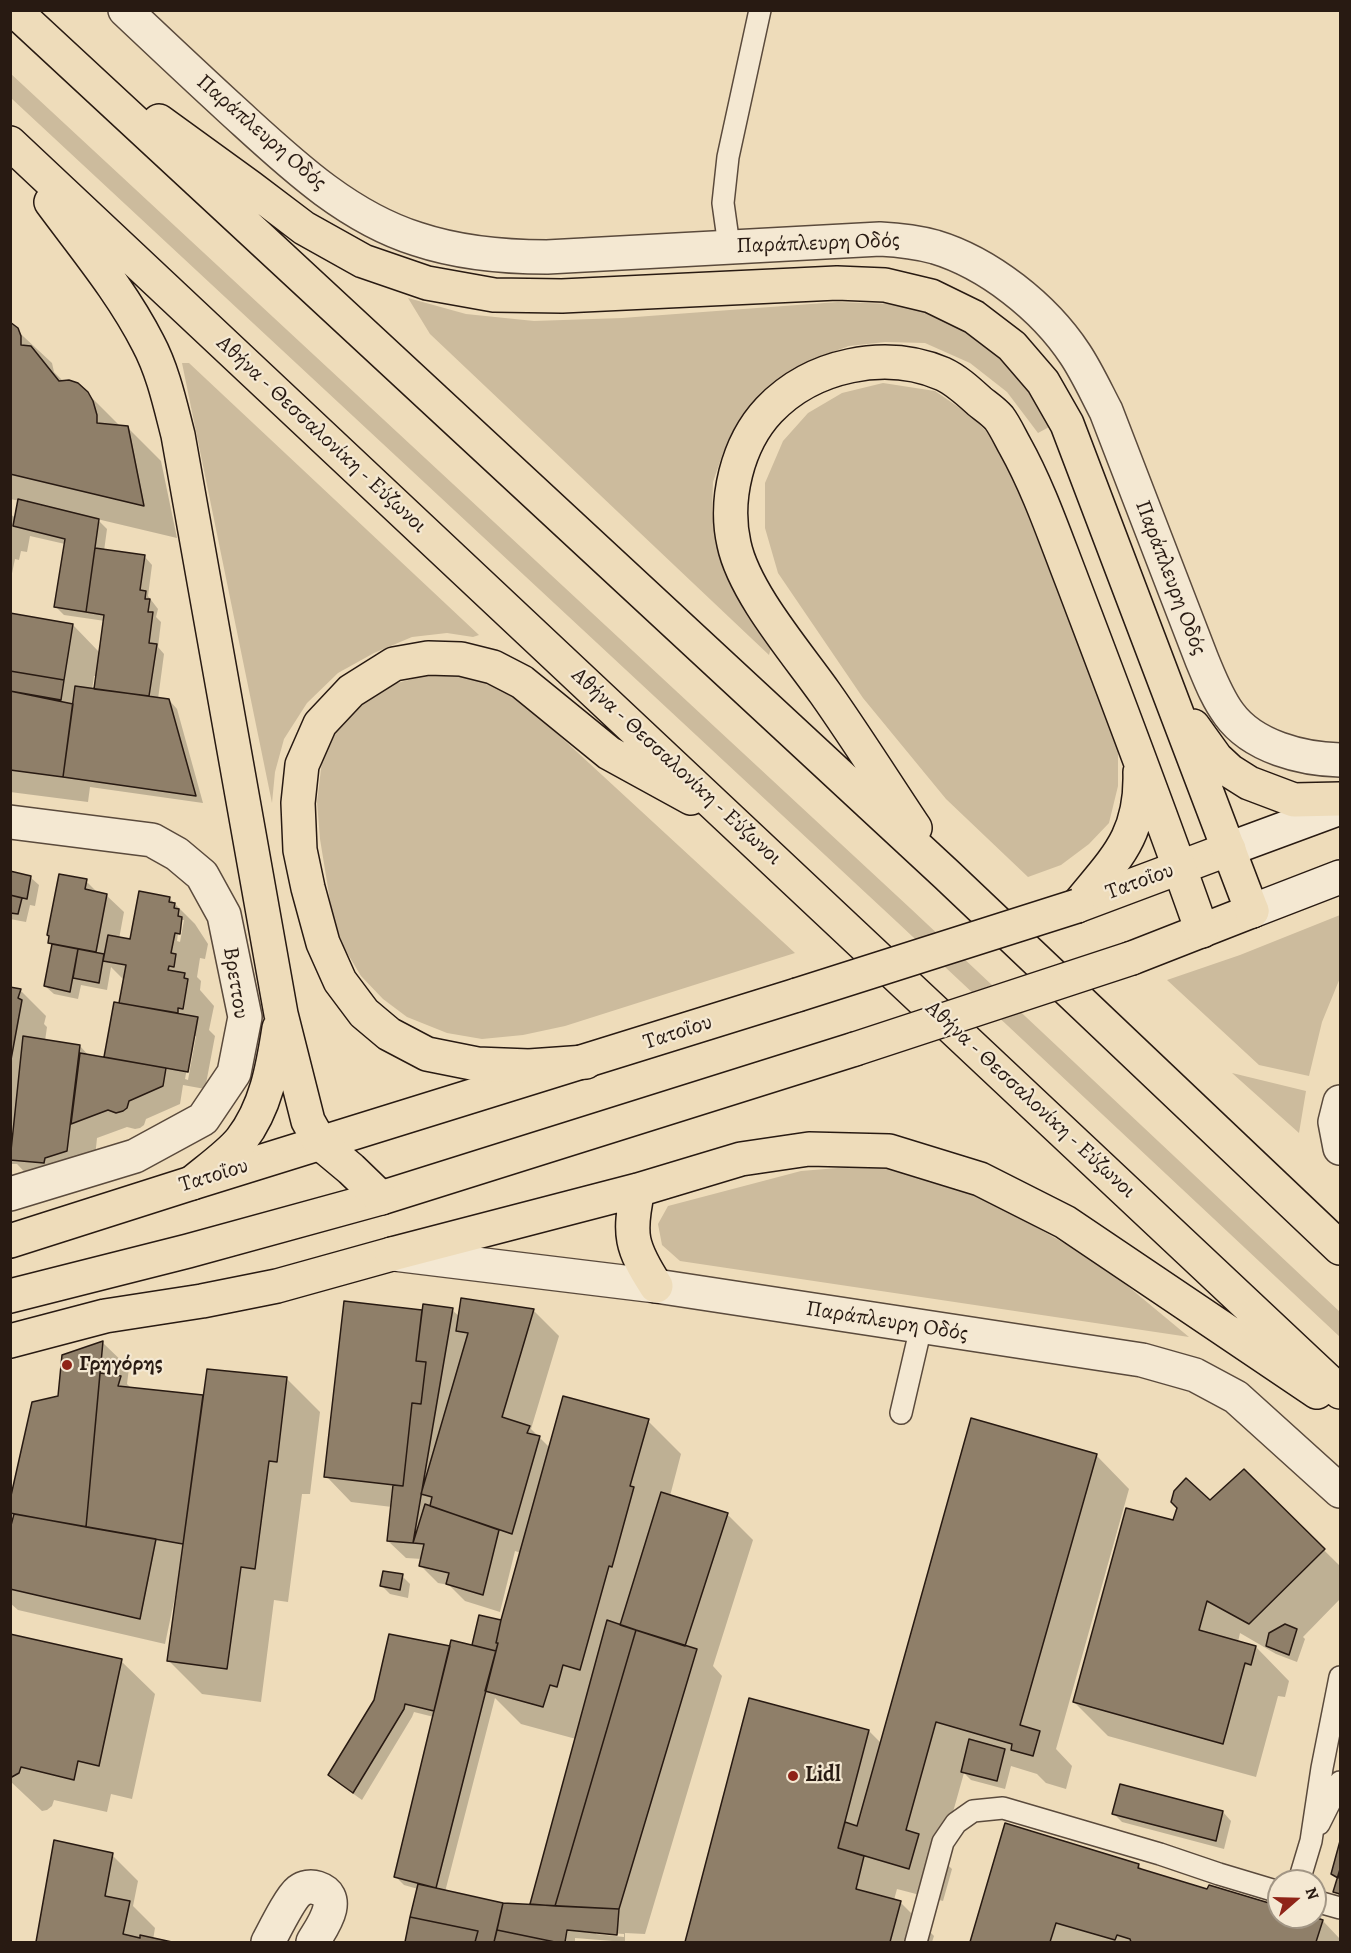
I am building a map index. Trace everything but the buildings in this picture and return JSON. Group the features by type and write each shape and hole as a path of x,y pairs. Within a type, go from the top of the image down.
{"main road":[{"path":"14,10 946,874 1341,1248"},
{"path":"10,1296 188,1251 381,1198 855,1049 1132,957 1252,911 1067,424 1043,382 1012,346 974,317 931,296 885,285 837,283 562,296 494,295 427,283 363,261 304,228 43,38"},
{"name":"Αθήνα - Θεσσαλονίκη - Εύζωνοι","path":"10,143 1341,1392"},
{"path":"10,148 124,301 149,345 167,392 178,435 281,1014 308,1121 321,1144 381,1198"},
{"path":"946,874 828,697 764,608 740,567 734,543 731,496 735,473 755,430 768,411 787,395 828,372 874,362 898,363 944,374 964,387 999,418 1022,459 1045,509 1135,744 1202,930"},
{"path":"586,1062 529,1065 477,1064 427,1054 389,1034 364,1013 340,981 323,943 300,850 298,804 302,765 320,724 351,691 394,664 428,658 461,659 493,668 522,682 609,753 732,820"},
{"path":"1170,693 1216,758 1230,771 1249,783 1294,800 1341,799"},
{"path":"1077,906 1125,846 1136,822 1141,796 1140,770 1135,744"},
{"name":"Τατοΐου","path":"10,1241 1077,906 1229,849"},
{"path":"192,1183 240,1141 258,1112 272,1074 281,1014"},
{"path":"10,1341 105,1316 202,1301 277,1286 638,1190 741,1159 808,1149 889,1151 980,1179 1065,1222 1341,1408"},
{"path":"638,1190 632,1235 640,1261 656,1286"}],"street":[{"name":"Παράπλευρη Οδός","path":"125,10 287,160 321,187 358,211 417,239 474,253 507,257 547,257 880,238 935,247 962,258 1017,292 1038,310 1075,354 1106,411 1202,660 1228,713 1249,733 1269,744 1319,760 1341,760"},
{"name":"Τατοΐου","path":"1229,849 1341,808"},
{"name":"Βρεττου","path":"10,822 152,840 177,854 202,875 224,915 245,1017 234,1073 203,1119 135,1156 10,1194"},
{"path":"1252,911 1341,877"},
{"path":"1341,1102 1335,1122 1341,1148"},
{"name":"Παράπλευρη Οδός","path":"392,1254 656,1286 1142,1360 1196,1375 1236,1397 1341,1491"},
{"path":"267,1942 293,1896 300,1889 310,1887 324,1892 330,1906 328,1916 313,1942"}],"lane":[{"path":"729,246 723,203 728,157 760,10"},
{"path":"901,1413 921,1327"},
{"path":"1303,1869 1311,1840 1322,1768 1341,1677"},
{"path":"1311,1840 1341,1782"},
{"path":"916,1942 943,1842 956,1823 973,1811 1003,1808 1267,1888"}],"shaded area":[{"path":"10,73 910,908 1340,1312 1340,1337 11,98"},
{"path":"408,298 466,314 534,321 622,318 838,302 893,304 935,315 977,337 1012,366 1037,399 1051,426 1038,433 1007,392 970,363 925,343 885,342 849,346 816,358 775,382 748,410 723,453 713,482 712,513 721,562 736,596 772,644 769,655 430,334"},
{"path":"182,363 189,363 479,635 473,637 447,633 412,637 374,653 338,673 307,703 284,739 275,772 272,803"},
{"path":"883,383 935,391 970,415 993,438 1017,487 1118,748 1118,786 1109,823 1089,844 1061,865 1028,877 946,799 863,698 778,573 765,528 765,483 783,441 808,413 842,393"},
{"path":"432,674 471,676 502,689 520,702 795,953 565,1026 523,1035 482,1039 447,1033 407,1017 383,999 361,976 343,946 332,913 320,839 317,802 322,761 336,727 364,700 397,683"},
{"path":"1340,915 1340,978 1322,1022 1309,1076 1259,1065 1167,980 1240,955"},
{"path":"1232,1073 1306,1091 1299,1133"},
{"path":"862,1166 915,1172 972,1191 1101,1264 1189,1337 680,1261 662,1245 658,1224 668,1206 801,1171"}],"place":[{"name":"Γρηγόρης","path":"67,1365"},
{"name":"Lidl","path":"793,1776"}]}
